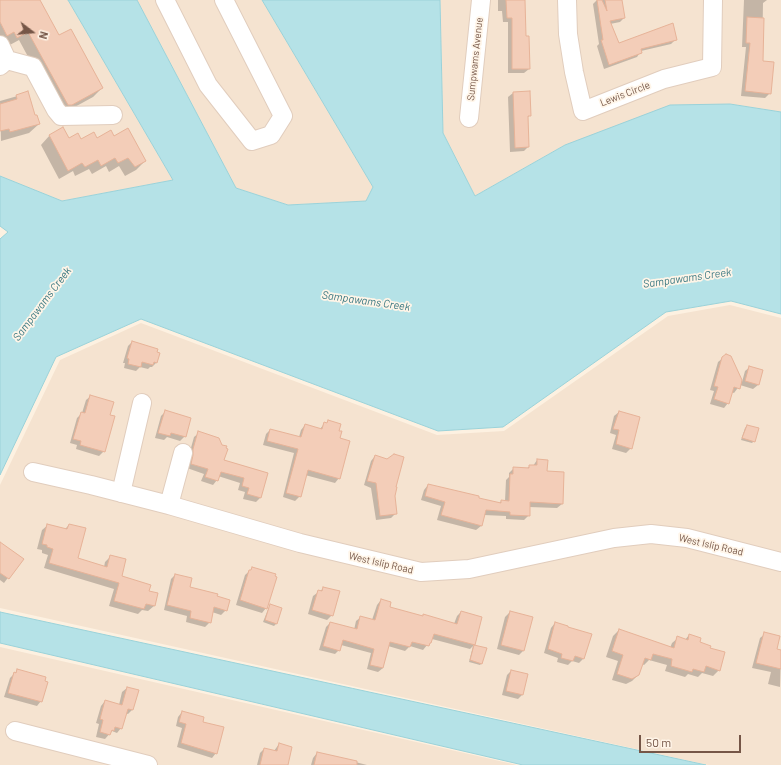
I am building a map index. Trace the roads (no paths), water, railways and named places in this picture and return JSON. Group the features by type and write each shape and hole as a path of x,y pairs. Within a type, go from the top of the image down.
{"street":[{"path":"165,0 208,85 252,141 271,135 283,116 224,0"},
{"name":"Sumpwams Avenue","path":"469,118 481,0"},
{"name":"Lewis Circle","path":"567,0 568,34 574,72 583,111 664,79 712,67 713,0"},
{"path":"2,57 33,67 56,110 61,116 113,115"},
{"path":"121,493 142,402"},
{"path":"170,505 183,452"},
{"name":"West Islip Road","path":"34,472 170,505 300,543 421,572 469,569 614,538 651,534 687,538 781,562"},
{"path":"15,731 148,765"}],"water":[{"name":"Sampawams Creek","path":"68,0 137,0 236,188 288,205 366,201 373,187 262,0 440,0 443,133 475,196 565,145 670,105 730,104 781,112 781,314 731,301 666,312 503,427 438,431 141,319 56,357 0,475 0,239 8,232 0,226 0,176 62,201 173,180"},
{"path":"0,612 706,765 523,765 0,643"}]}
